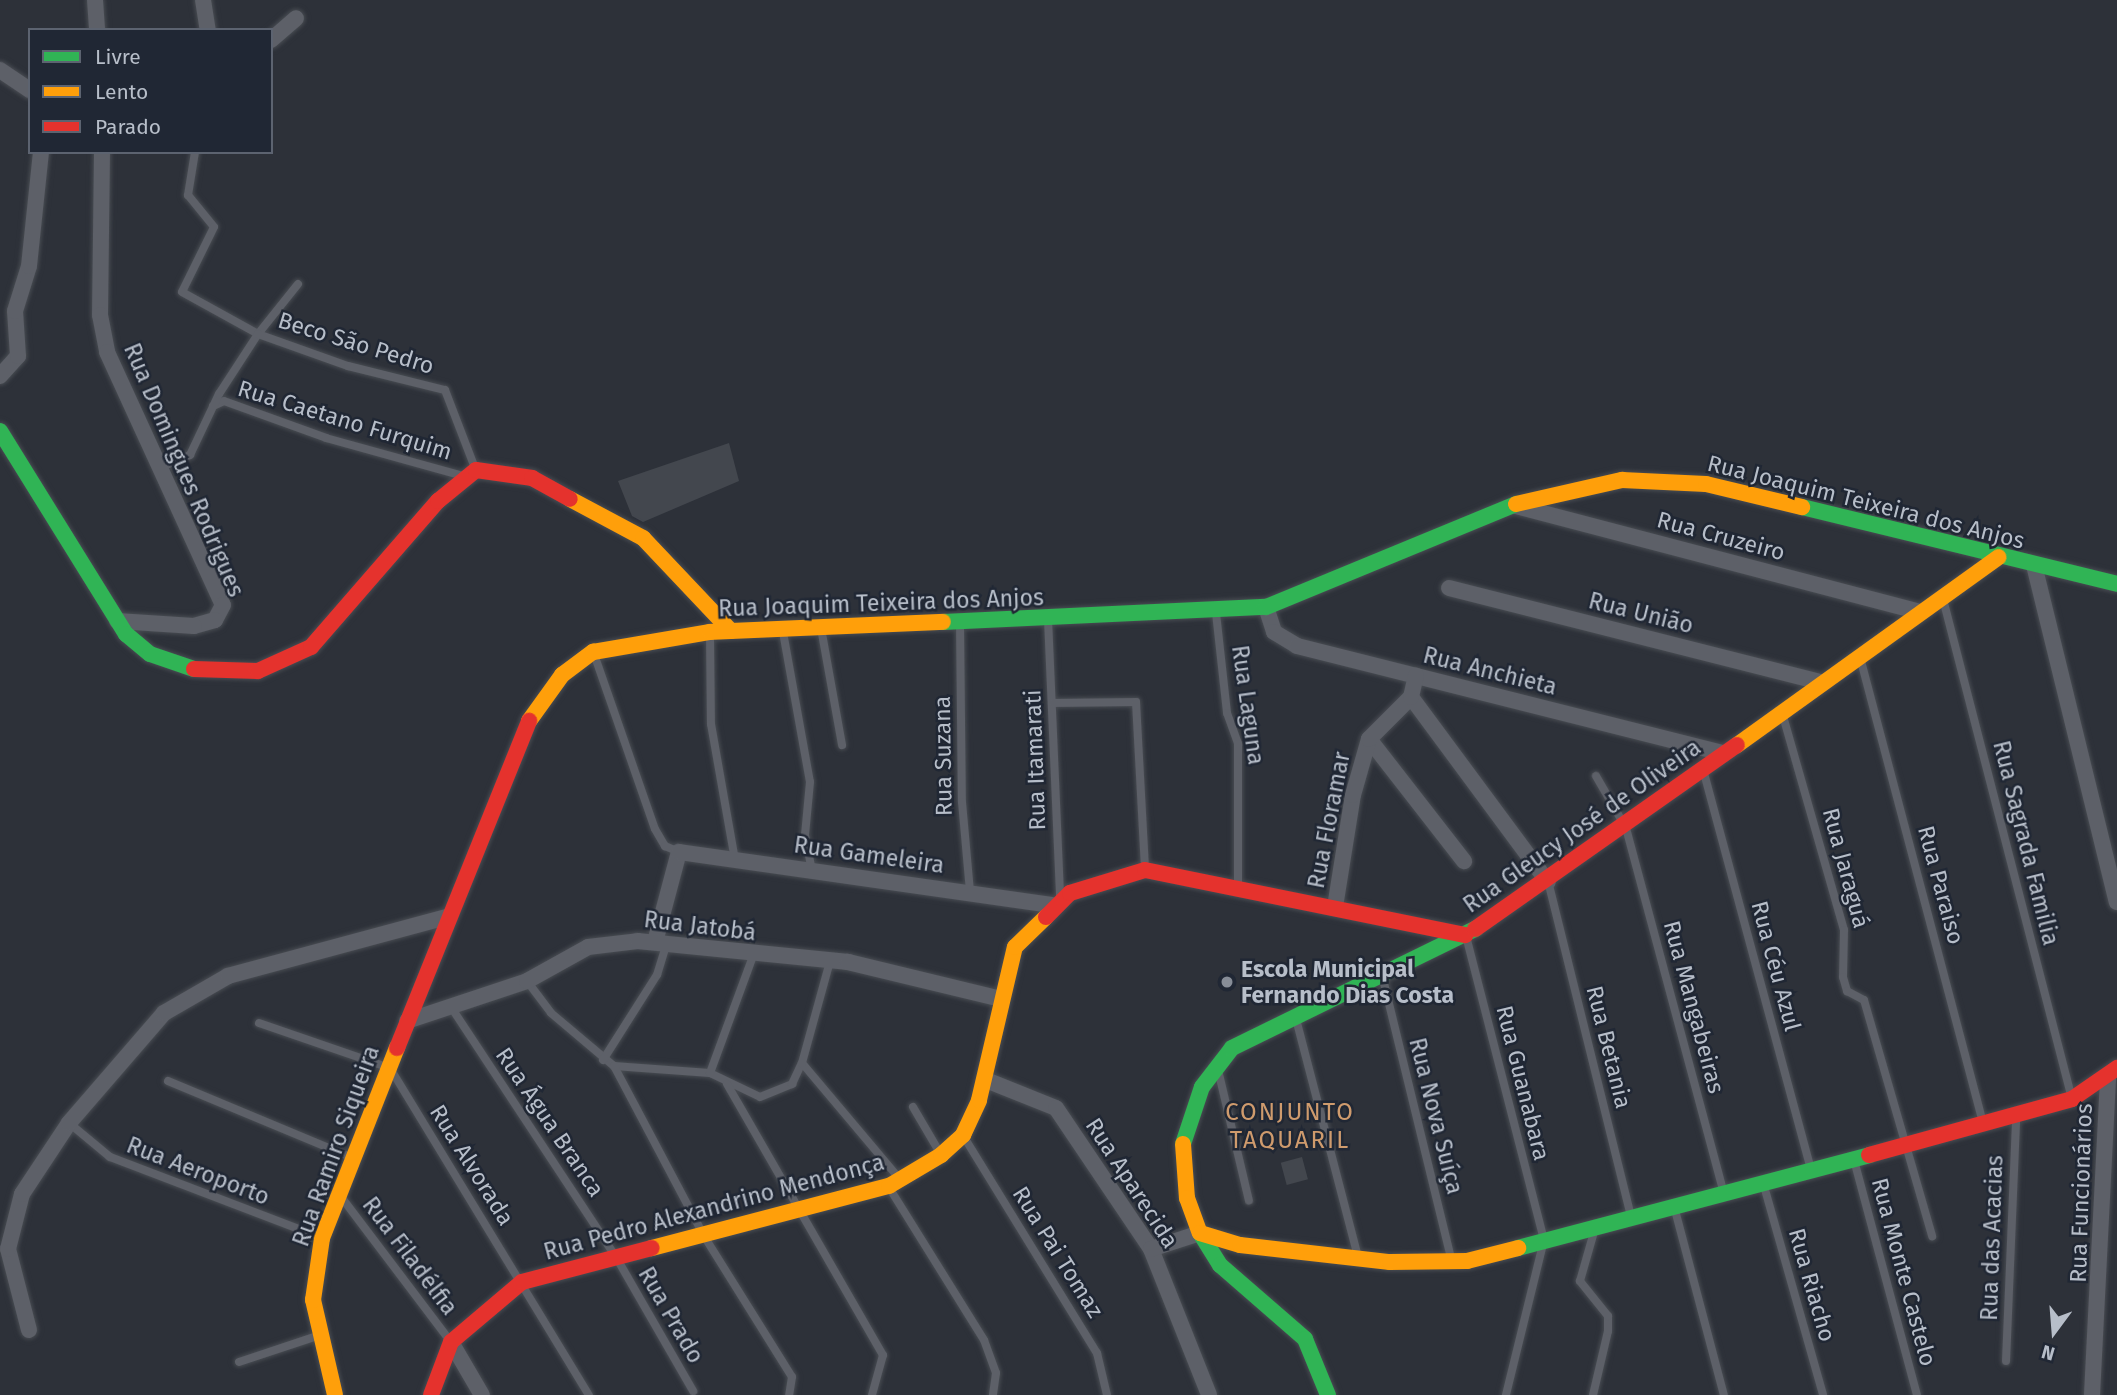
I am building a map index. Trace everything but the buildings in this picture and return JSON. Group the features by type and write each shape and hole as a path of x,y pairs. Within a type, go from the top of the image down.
{"street":[{"path":"95,0 97,28"},
{"path":"203,0 208,28"},
{"path":"273,38 296,18"},
{"path":"0,70 28,89"},
{"path":"0,376 18,356 15,311 29,266 41,154"},
{"name":"Rua Domingues Rodrigues","path":"102,154 100,315 107,352 223,612 194,626 117,621"},
{"path":"0,431 117,621 137,646 167,662 238,673 274,667 330,629 438,501 470,474 532,478 612,518 670,564 731,631"},
{"name":"Rua Joaquim Teixeira dos Anjos","path":"446,917 522,730 562,675 593,652 710,632 960,620 1216,612 1266,607 1510,505 1594,482 1706,484 2117,584"},
{"name":"Rua Cruzeiro","path":"1510,505 1920,612"},
{"name":"Rua Gleucy José de Oliveira","path":"1328,1395 1305,1339 1220,1265 1200,1233 1182,1173 1184,1137 1217,1064 1247,1037 1295,1012 1383,979 1465,935 1548,882 1626,828 1724,752 1998,557"},
{"path":"2034,565 2117,902"},
{"name":"Rua União","path":"1449,588 1821,682"},
{"name":"Rua Anchieta","path":"1266,607 1274,632 1297,646 1724,752"},
{"path":"1416,676 1411,697 1548,882"},
{"name":"Rua Floramar","path":"1335,907 1353,794 1369,739 1411,697"},
{"path":"1369,739 1464,861"},
{"path":"661,944 679,852"},
{"name":"Rua Gameleira","path":"679,852 1056,902"},
{"name":"Rua Pedro Alexandrino Mendonça","path":"451,1342 522,1282 801,1211 895,1183 941,1155 962,1135 985,1080 1001,999 1015,947 1056,902 1111,876 1146,870 1465,935"},
{"path":"29,1330 8,1249 22,1194 69,1123 164,1013 197,989 446,917"},
{"name":"Rua Ramiro Siqueira","path":"335,1395 317,1336 314,1280 322,1238 390,1068 446,917"},
{"name":"Rua Jatobá","path":"407,1021 527,981 588,947 661,944 753,956 830,961 1001,999"},
{"path":"1151,1249 1200,1233 1272,1250 1358,1259 1452,1262 1675,1210 2016,1116 2072,1099 2113,1072"},
{"name":"Rua Funcionários","path":"2092,1395 2113,1072"},
{"name":"Rua Aparecida","path":"985,1080 1056,1108 1151,1249 1209,1395"},
{"path":"432,1395 451,1342"},
{"path":"451,1342 482,1395"}],"lane":[{"path":"195,154 188,195 214,227 182,292 258,334 298,284"},
{"name":"Beco São Pedro","path":"159,468 190,455 213,406 258,334 445,390 470,474"},
{"name":"Rua Caetano Furquim","path":"213,406 224,401 326,438 470,474"},
{"name":"Rua Sagrada Familia","path":"1942,596 2072,1099"},
{"name":"Rua Laguna","path":"1216,612 1227,713 1238,744 1238,887"},
{"name":"Rua Itamarati","path":"1048,619 1053,703 1056,902"},
{"name":"Rua Suzana","path":"960,620 962,802 970,891"},
{"path":"821,627 842,745"},
{"path":"782,630 786,674 810,782 806,835 812,871"},
{"path":"710,632 711,724 735,860"},
{"path":"593,652 655,829 665,846 679,852"},
{"name":"Rua Paraiso","path":"1860,654 1984,1125"},
{"path":"1053,703 1136,702 1146,870"},
{"name":"Rua Jaraguá","path":"1782,713 1844,930 1843,977 1847,991 1864,1000 1932,1236"},
{"name":"Rua Céu Azul","path":"1703,770 1812,1172"},
{"name":"Rua Mangabeiras","path":"1596,776 1626,828 1725,1196"},
{"name":"Rua Betania","path":"1548,882 1632,1221"},
{"name":"Rua Guanabara","path":"1465,935 1544,1240"},
{"path":"603,1060 657,975 661,944"},
{"path":"710,1073 753,956"},
{"path":"527,981 603,1060 614,1066 710,1073 747,1095 780,1092 802,1063 830,961"},
{"name":"Rua Nova Suíça","path":"1383,979 1452,1262"},
{"name":"Rua Água Branca","path":"451,1007 616,1257"},
{"path":"1295,1012 1358,1259"},
{"path":"259,1023 390,1068"},
{"path":"802,1063 895,1183 984,1340 996,1373 993,1395"},
{"path":"1217,1064 1249,1202"},
{"path":"614,1066 704,1236 792,1377 789,1395"},
{"name":"Rua Alvorada","path":"390,1068 589,1395"},
{"path":"169,1081 354,1158"},
{"path":"726,1084 883,1355 872,1395"},
{"path":"913,1107 941,1155"},
{"name":"Rua das Acacias","path":"2006,1361 2016,1116"},
{"name":"Rua Aeroporto","path":"69,1123 110,1157 143,1172 322,1238"},
{"name":"Rua Pai Tomaz","path":"962,1135 1097,1353 1107,1395"},
{"name":"Rua Monte Castelo","path":"1854,1160 1916,1395"},
{"name":"Rua Riacho","path":"1764,1186 1824,1395"},
{"name":"Rua Filadélfia","path":"338,1193 451,1342"},
{"path":"1675,1210 1724,1395"},
{"path":"1593,1395 1608,1331 1608,1317 1580,1281 1595,1229"},
{"path":"1506,1395 1544,1240"},
{"name":"Rua Prado","path":"616,1257 693,1391"},
{"path":"239,1362 317,1336"}],"traffic: fast":[{"path":"0,431 126,634 150,654 194,669"},
{"path":"943,622 1266,607 1516,504"},
{"path":"1802,507 2117,584"},
{"path":"1183,1144 1202,1087 1232,1048 1475,929"},
{"path":"1518,1248 1869,1155"},
{"path":"1200,1233 1220,1265 1305,1339 1328,1395"}],"traffic: slow":[{"path":"1516,504 1622,480 1706,484 1802,507"},
{"path":"570,499 643,538 731,631"},
{"path":"1737,745 1999,557"},
{"path":"529,721 562,675 593,652 710,632 943,622"},
{"path":"652,1248 889,1186 941,1155 963,1135 979,1100 1015,947 1046,917"},
{"path":"335,1395 313,1300 322,1238 397,1048"},
{"path":"1183,1144 1187,1198 1200,1233 1240,1245 1390,1262 1467,1261 1518,1248"}],"traffic: jam":[{"path":"194,669 258,671 311,647 438,501 476,470 532,478 570,499"},
{"path":"397,1048 529,721"},
{"path":"1475,929 1737,745"},
{"path":"1046,917 1070,893 1145,870 1465,935"},
{"path":"1869,1155 2072,1099 2117,1068"},
{"path":"431,1395 451,1342 522,1282 652,1248"}],"place":[{"name":"Escola Municipal Fernando Dias Costa","path":"1227,982"}],"district":[{"name":"CONJUNTO TAQUARIL","path":"1290,1127"}]}
